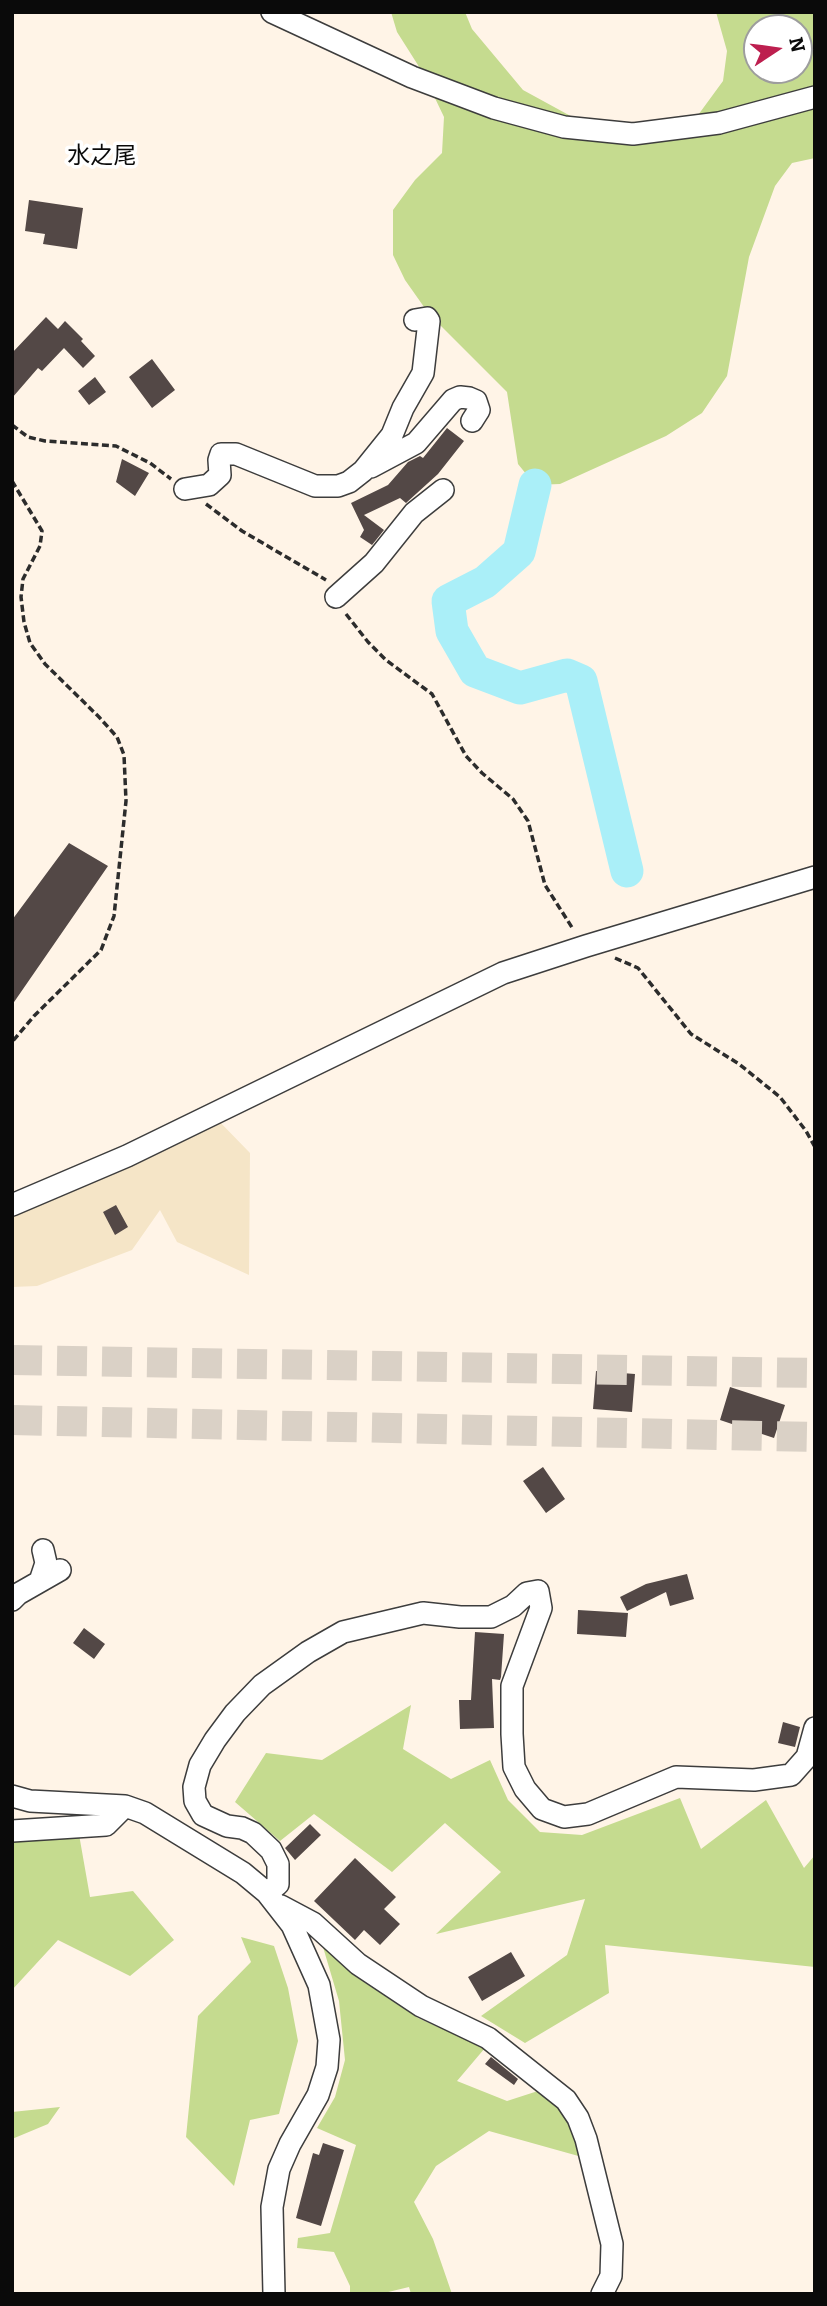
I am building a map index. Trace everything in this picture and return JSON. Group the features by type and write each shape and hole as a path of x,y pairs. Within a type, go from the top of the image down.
{"street":[{"path":"272,12 412,77 494,108 564,127 633,134 719,123 815,97"},
{"path":"363,471 391,435 423,373 429,321 427,318 415,320"},
{"path":"185,489 209,485 220,475 221,454 236,454 314,486 338,486 416,443 453,400 460,397 475,401 478,410 472,421"},
{"path":"335,597 374,563 414,513 443,490"},
{"path":"393,507 414,513"},
{"path":"12,1205 127,1156 503,973 815,877"},
{"path":"40,1581 46,1563 43,1550"},
{"path":"12,1600 60,1570"},
{"path":"271,1897 278,1884 278,1864 271,1850 253,1833 227,1826 203,1815 195,1801 194,1787 200,1765 235,1713 262,1685 343,1632 423,1613 491,1617 513,1606 527,1593 538,1591 541,1608 512,1686 514,1767 526,1789 542,1808 564,1817 588,1814 676,1777 754,1780 790,1776 807,1757 815,1728"},
{"path":"12,1796 30,1801 125,1807 145,1814 243,1873 271,1897 313,1923 358,1964 421,2006 488,2038 566,2100 578,2118 586,2139 612,2244 611,2276 602,2294"},
{"path":"12,1831 106,1825 125,1807"},
{"path":"271,1897 292,1925 319,1985 329,2040 327,2067 318,2095 279,2169 272,2207 274,2294"}],"path":[{"path":"12,425 28,437 45,441 116,446 150,463 242,531 325,579 352,623 368,642 386,660 432,694 466,756 482,774 513,799 528,821 545,885 567,922 586,946 638,968 691,1034 739,1064 780,1097 807,1131 815,1147"},
{"path":"12,481 42,531 40,546 23,579 21,597 30,643 45,664 117,737 124,755 126,801 114,916 101,950 34,1016 12,1042"}],"shaded area":[{"path":"215,1117 250,1153 249,1275 177,1242 160,1210 132,1250 37,1286 12,1287 12,1208"}],"green space":[{"path":"391,12 465,12 472,29 523,90 609,137 648,144 682,137 723,81 727,51 716,12 815,12 815,158 792,163 775,186 749,257 727,376 702,413 666,436 560,484 535,485 518,464 507,392 429,314 405,280 393,255 393,210 415,180 442,153 444,117 423,73 397,32"},
{"path":"411,1705 403,1749 451,1779 490,1760 508,1800 540,1832 582,1835 680,1798 701,1849 766,1800 804,1868 815,1855 815,1967 605,1945 609,1993 525,2043 481,2016 567,1955 585,1899 436,1934 501,1872 445,1823 392,1872 314,1814 280,1841 235,1802 266,1753 322,1760"},
{"path":"12,1819 25,1822 77,1823 90,1897 133,1891 174,1940 130,1976 58,1940 12,1990"},
{"path":"241,1937 274,1946 288,1988 298,2041 279,2114 250,2120 234,2186 186,2137 198,2016 251,1962"},
{"path":"323,1947 355,1976 418,2018 485,2048 457,2081 507,2101 541,2090 563,2110 582,2157 489,2131 436,2166 414,2202 433,2239 452,2294 411,2294 409,2287 380,2294 350,2294 350,2286 334,2252 297,2248 298,2238 330,2233 356,2145 317,2128 335,2097 345,2060 339,2001"},
{"path":"60,2107 48,2124 12,2139 12,2112"}],"building":[{"path":"29,200 83,208 77,249 43,244 45,234 25,231"},
{"path":"46,317 58,329 65,321 95,356 83,368 64,348 42,371 38,368 12,398 12,353"},
{"path":"152,359 175,390 152,408 129,377"},
{"path":"95,377 106,392 89,405 78,391"},
{"path":"447,428 464,441 438,474 406,503 400,498 364,515 384,530 372,545 360,537 364,530 351,503 388,485 408,462 420,456 423,458"},
{"path":"122,459 149,473 135,496 116,482"},
{"path":"69,843 108,866 12,1005 12,920"},
{"path":"116,1205 128,1227 115,1235 103,1212"},
{"path":"596,1371 635,1374 632,1412 593,1409"},
{"path":"730,1387 785,1405 774,1438 720,1420"},
{"path":"543,1467 565,1499 546,1513 523,1481"},
{"path":"687,1574 694,1599 670,1606 666,1592 627,1611 620,1597 646,1584"},
{"path":"578,1610 628,1613 626,1637 577,1634"},
{"path":"84,1628 105,1644 94,1659 73,1643"},
{"path":"475,1632 504,1634 501,1677 500,1680 492,1679 494,1728 460,1729 459,1700 471,1700"},
{"path":"783,1722 800,1727 795,1747 778,1743"},
{"path":"310,1824 321,1835 295,1860 285,1848"},
{"path":"355,1858 396,1897 384,1909 400,1924 380,1945 364,1930 355,1940 314,1901"},
{"path":"511,1952 525,1976 482,2001 468,1977"},
{"path":"491,2057 518,2079 514,2085 485,2064"},
{"path":"323,2143 344,2150 321,2226 296,2218 313,2153 319,2155"}],"waterway":[{"path":"535,485 519,552 485,582 448,601 452,631 475,671 520,688 567,675 581,681 627,871"}],"tunnel":[{"path":"12,1360 815,1373"},
{"path":"12,1420 815,1437"}],"district":[{"name":"水之尾","path":"102,157"}]}
